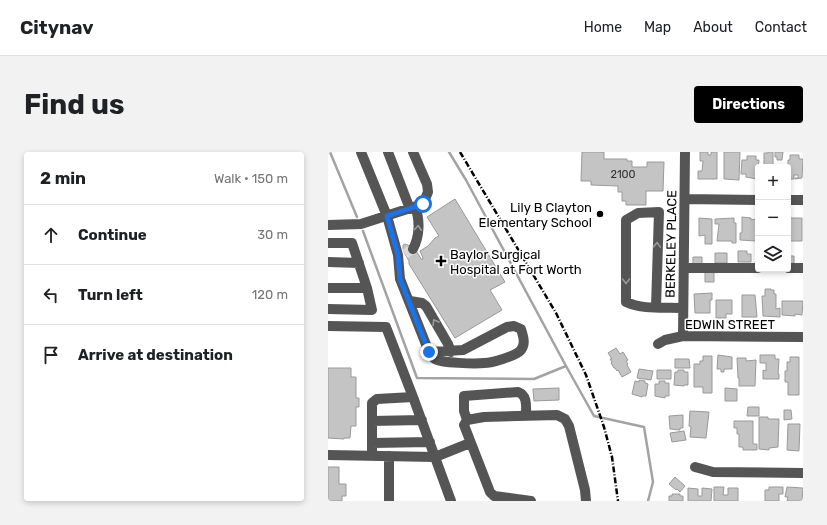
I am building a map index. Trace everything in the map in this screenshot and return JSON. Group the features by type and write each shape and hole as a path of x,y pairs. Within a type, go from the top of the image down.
{"street":[{"path":"361,152 387,216 405,253 400,279 429,352 435,360 445,362 484,363 496,361 516,354 521,350 524,344 524,337 521,329 514,326 507,327 463,350 451,352 429,352"},
{"path":"388,152 412,208 418,214 416,244 405,253"},
{"path":"328,225 361,224 423,204 428,192 427,184 413,152"},
{"name":"BERKELEY PLACE","path":"683,336 685,152"},
{"path":"685,199 755,200"},
{"path":"791,200 803,200"},
{"path":"656,307 658,212 638,213 626,220 626,302 635,306 656,307 683,308"},
{"path":"328,243 352,243 367,288 372,310 328,309"},
{"path":"328,262 359,263"},
{"path":"684,268 755,268"},
{"path":"791,268 803,268"},
{"path":"328,288 367,288"},
{"path":"410,301 422,303 426,306 451,352"},
{"path":"328,326 386,327 451,501"},
{"name":"EDWIN STREET","path":"658,344 665,340 683,336 803,337"},
{"path":"526,416 526,402 524,396 518,392 464,396 464,411 467,420 464,425 490,492 494,496 529,501"},
{"path":"372,456 372,403 377,399 413,398"},
{"path":"467,420 484,417 558,415 565,419 569,426 585,490 586,501"},
{"path":"372,421 422,420"},
{"path":"372,443 430,442"},
{"path":"328,455 435,457 470,443"},
{"path":"389,501 390,456"},
{"path":"695,467 713,472 803,473"}],"building":[{"path":"582,152 604,152 604,159 627,159 627,161 632,161 632,167 647,167 647,162 664,162 663,191 646,191 646,205 626,205 626,201 622,201 622,192 618,192 618,186 591,185 591,181 581,181"},
{"path":"700,152 708,152 708,155 711,155 711,152 717,152 717,179 698,179 698,171 702,171 703,161 700,161"},
{"path":"724,152 740,152 739,180 724,179"},
{"path":"773,152 773,164 764,164 764,153"},
{"path":"775,152 783,152 782,160 777,160 777,157 775,157"},
{"path":"790,155 799,155 799,159 803,159 802,178 795,179 798,178 798,175 794,175 794,179 791,179 791,164 788,164 788,160 790,160"},
{"path":"747,156 756,156 756,160 759,160 759,164 755,164 755,179 746,177 746,174 741,174 742,160 747,160"},
{"path":"455,199 505,282 490,290 502,310 455,338 409,264 403,249 403,245 408,245 416,251 422,260 423,258 420,251 439,236 427,217"},
{"path":"742,217 751,218 751,220 755,219 755,241 740,240 740,233 742,233"},
{"path":"699,218 712,219 712,244 705,244 705,235 699,236"},
{"path":"734,218 734,223 736,223 736,243 732,243 732,241 717,241 719,224 715,224 715,219"},
{"path":"791,218 802,218 802,241 791,241"},
{"path":"738,251 747,251 747,254 751,254 751,262 738,262"},
{"path":"715,253 727,253 727,263 715,263"},
{"path":"791,256 794,256 794,265 791,265"},
{"path":"693,257 702,257 702,265 693,265"},
{"path":"705,272 714,272 714,282 705,282"},
{"path":"765,289 774,290 774,294 776,294 776,309 780,308 780,317 763,316 762,296 765,296"},
{"path":"712,293 712,300 710,300 710,313 695,313 694,294"},
{"path":"742,295 755,295 757,317 742,317"},
{"path":"716,300 732,300 732,314 726,314 726,318 716,318"},
{"path":"782,301 803,301 802,315 782,315"},
{"path":"616,348 620,354 623,352 628,360 626,361 628,364 627,365 631,372 622,377 611,363 612,362 610,359 612,359 608,353"},
{"path":"718,355 732,357 732,369 724,369 724,372 721,372 721,369 717,369"},
{"path":"760,355 775,355 775,359 779,359 779,379 763,379 763,370 766,371 766,363 760,363"},
{"path":"703,356 712,356 712,393 703,393 703,387 694,387 694,364 700,364 700,361 703,361"},
{"path":"790,357 799,357 799,395 788,395 788,382 785,382 785,371 787,371 787,362 790,362"},
{"path":"737,358 746,358 746,361 756,360 755,386 739,386"},
{"path":"675,359 689,359 690,368 675,368"},
{"path":"328,368 351,368 351,377 356,377 356,398 359,398 359,407 356,407 356,426 351,426 350,438 328,438"},
{"path":"639,369 653,371 651,380 637,378"},
{"path":"657,370 671,370 671,379 657,379"},
{"path":"678,370 688,372 688,385 674,385 675,372 678,372"},
{"path":"639,380 645,381 645,383 648,384 646,396 642,397 632,394 635,381 639,382"},
{"path":"659,381 669,383 669,396 665,396 665,398 655,396 655,384 659,384"},
{"path":"559,388 559,400 534,401 533,389"},
{"path":"725,388 737,389 737,401 725,401"},
{"path":"748,407 759,407 759,416 747,416"},
{"path":"784,410 791,410 792,419 784,420"},
{"path":"690,411 709,412 706,438 690,437"},
{"path":"683,415 683,428 680,428 680,430 670,429 669,416"},
{"path":"759,417 779,419 778,447 769,448 769,450 759,449"},
{"path":"734,421 753,421 753,444 757,444 757,450 743,450 743,447 739,447 739,434 737,434 737,428 734,428"},
{"path":"788,424 800,424 799,451 787,450"},
{"path":"684,431 686,440 672,442 670,433"},
{"path":"328,467 339,467 339,484 346,484 346,496 342,496 342,501 328,501"},
{"path":"675,477 685,486 680,492 669,484"},
{"path":"714,487 724,487 723,495 728,495 728,488 738,488 738,501 714,501"},
{"path":"769,487 783,487 783,494 779,494 779,501 765,501 765,490 769,490"},
{"path":"787,487 803,488 802,501 787,501 788,497 785,497"},
{"path":"688,488 698,489 698,496 702,496 702,488 712,489 711,501 688,501"},
{"path":"672,494 680,494 680,496 683,496 683,501 669,501 669,496 672,496"}],"waterway":[{"path":"330,152 357,217"},
{"path":"449,152 466,180 566,366"},
{"path":"363,231 417,378 534,379 566,366 594,416 644,427 653,482 648,501"}],"tunnel":[{"path":"405,254 413,249"}],"railway":[{"path":"460,152 556,313 586,375 604,427 612,457 618,501"}],"place":[{"name":"Lily B Clayton Elementary School","path":"600,214"},
{"name":"Baylor Surgical Hospital at Fort Worth","path":"441,261"}],"route":[{"path":"423,204 387,216 398,255 400,279 429,352"}]}
